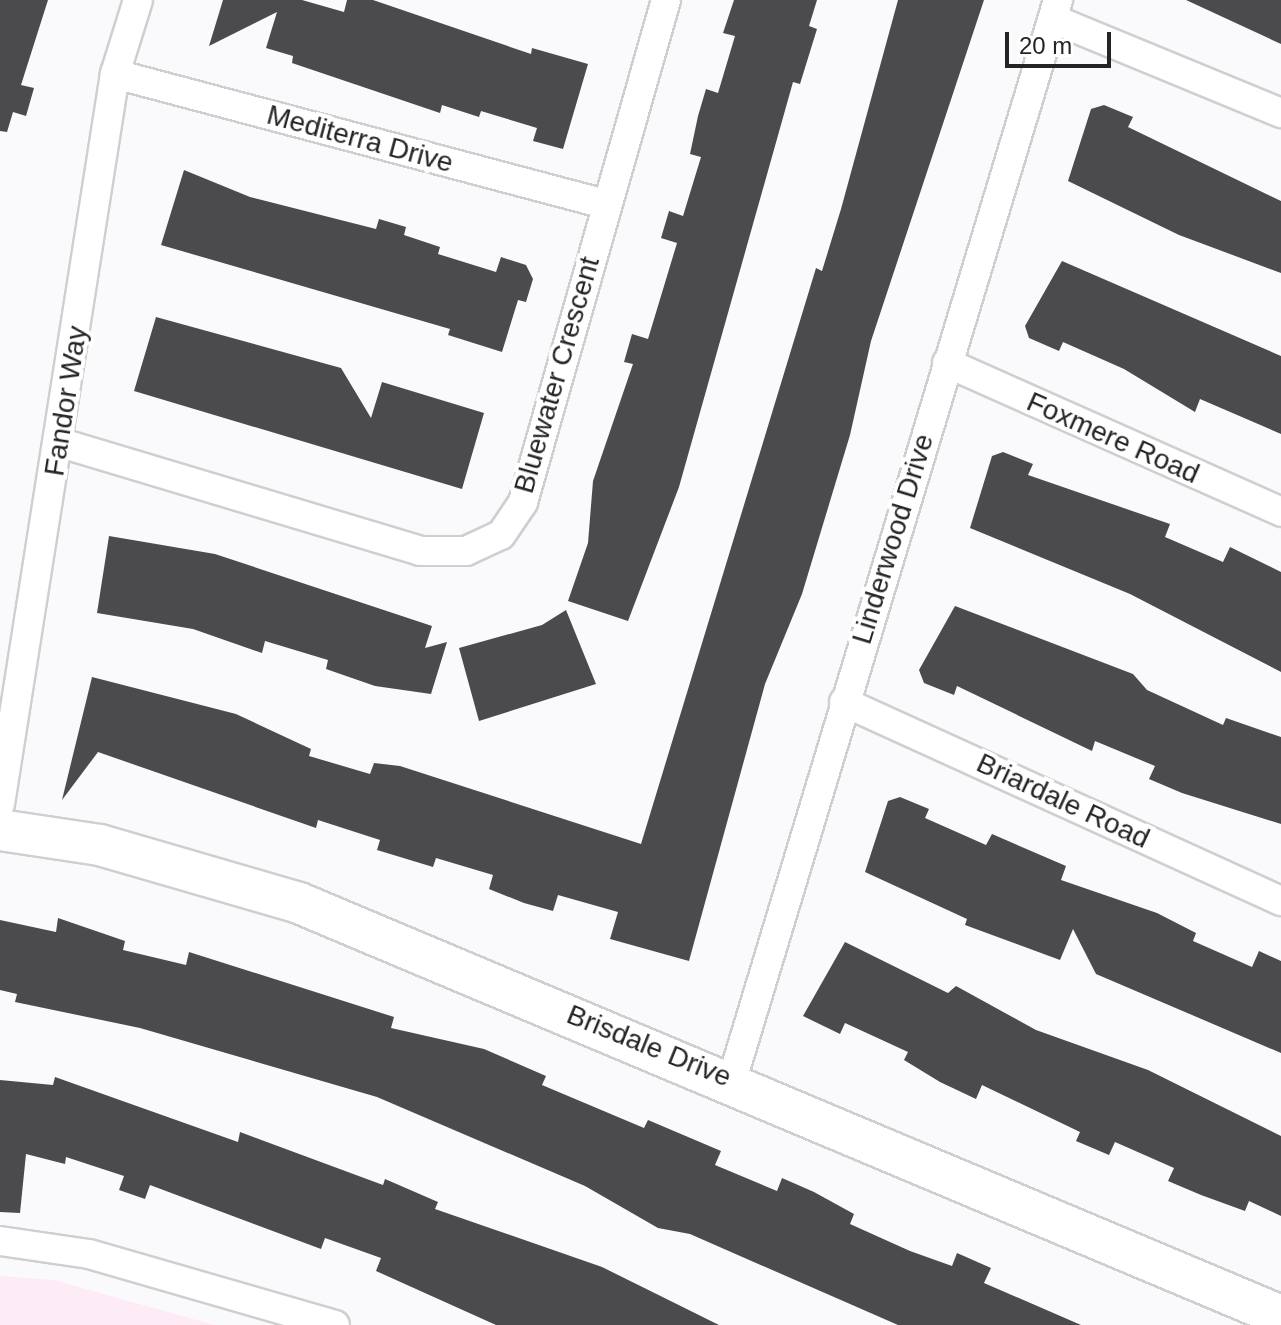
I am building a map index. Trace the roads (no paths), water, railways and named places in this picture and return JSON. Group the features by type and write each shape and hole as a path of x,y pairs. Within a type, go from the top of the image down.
{"street":[{"name":"Fandor Way","path":"0,804 61,443 115,74 138,0"},
{"name":"Bluewater Crescent","path":"61,443 420,551 466,551 501,535 523,502 605,204 666,0"},
{"path":"1056,9 1281,113"},
{"name":"Linderwood Drive","path":"732,1080 1056,9"},
{"name":"Mediterra Drive","path":"115,74 605,204"},
{"name":"Foxmere Road","path":"947,363 1281,512"},
{"name":"Briardale Road","path":"844,702 1281,901"},
{"name":"Brisdale Drive","path":"0,830 100,845 299,903 732,1080 1281,1316"},
{"path":"0,1241 104,1257 335,1325"}]}
